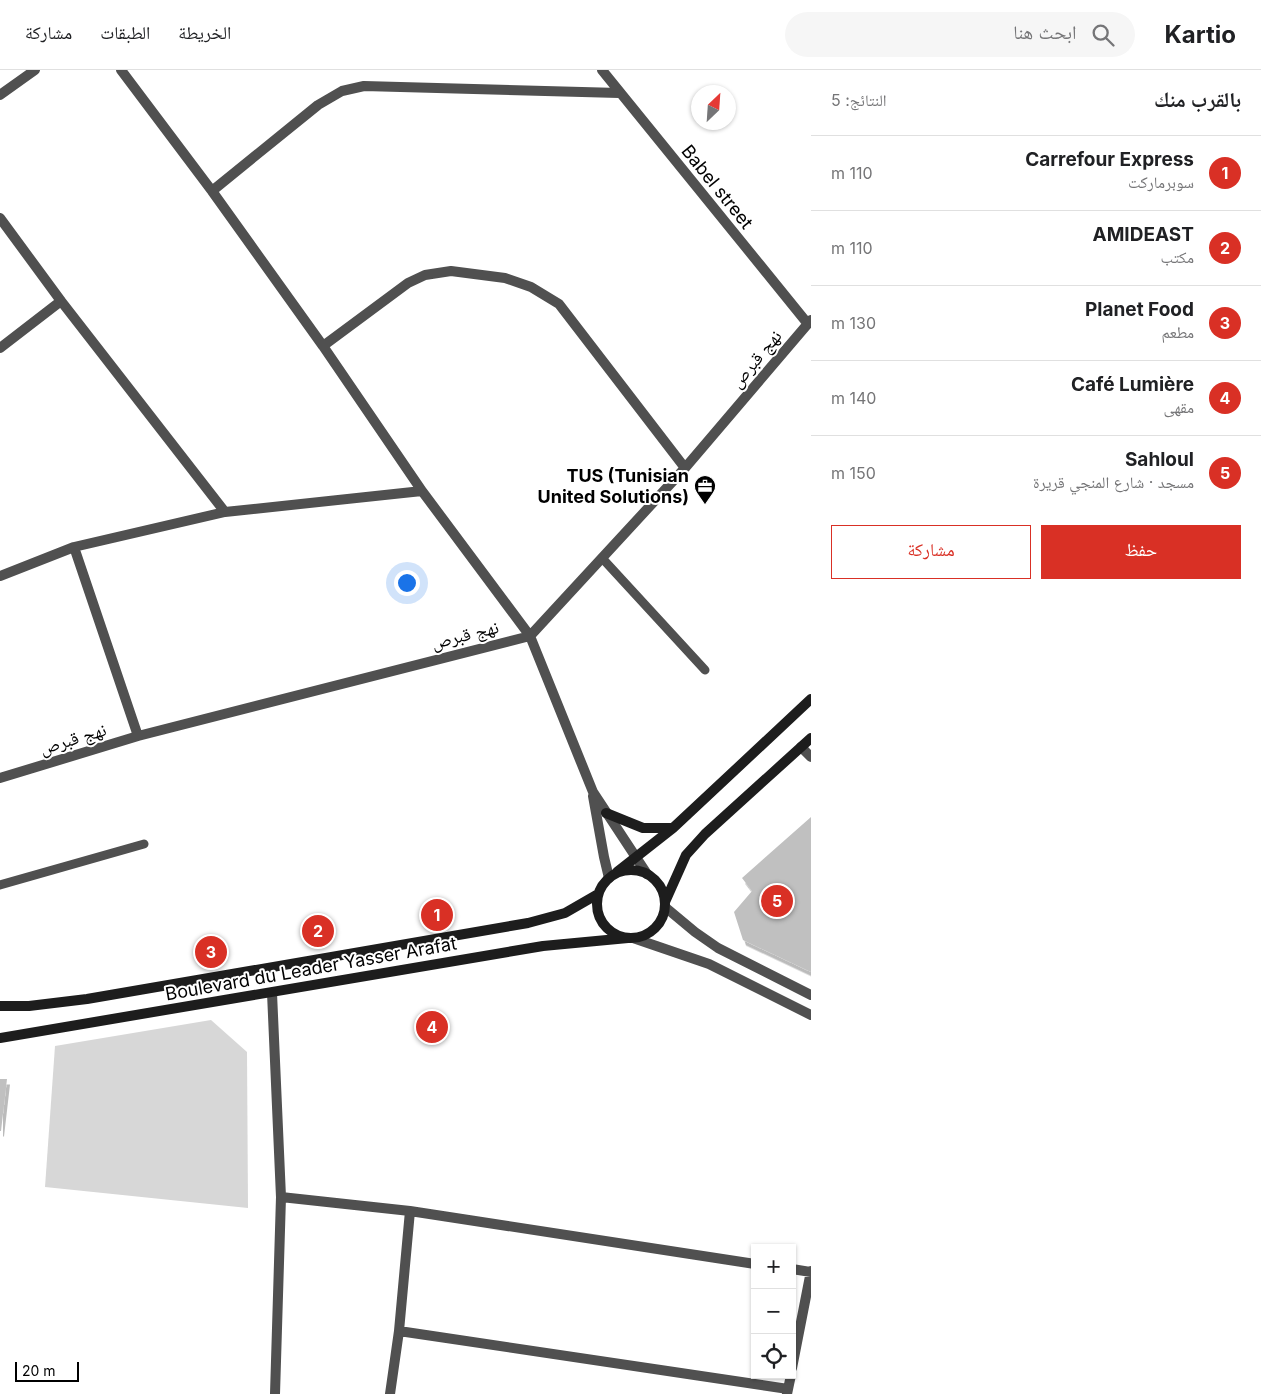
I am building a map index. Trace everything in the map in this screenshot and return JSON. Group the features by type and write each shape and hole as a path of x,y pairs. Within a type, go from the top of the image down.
{"main road":[{"path":"811,699 673,828 602,885 598,894 597,904 598,914 603,923 618,935 630,938 651,932 663,917 665,904 686,855 705,834 811,738"},
{"path":"606,813 643,828 673,828"},
{"path":"613,875 627,870 637,870 647,874 656,880 663,890 665,904"},
{"name":"Boulevard du Leader Yasser Arafat","path":"0,1006 29,1006 87,999 528,923 565,913 598,894"},
{"name":"Boulevard du Leader Yasser Arafat","path":"0,1038 543,946 630,938"}],"street":[{"path":"0,95 35,70"},
{"path":"121,70 212,191 323,346 422,491 530,636 593,792 647,874"},
{"name":"Babel street","path":"602,70 809,322"},
{"path":"212,191 318,105 342,91 350,89 364,86 619,93"},
{"path":"0,218 61,301 225,512"},
{"path":"323,346 408,283 425,275 451,271 505,278 531,286 559,304 685,468"},
{"path":"0,348 61,301"},
{"name":"نهج قبرص","path":"0,778 138,736 530,636 685,468 809,322"},
{"path":"0,576 74,547 225,512 422,491"},
{"path":"74,547 138,736"},
{"path":"801,747 811,757"},
{"path":"593,792 604,857 613,875"},
{"path":"665,904 695,932 718,948 811,995"},
{"path":"630,938 709,964 811,1015"},
{"path":"272,992 280,1196 275,1394"},
{"path":"280,1196 410,1211 751,1263"},
{"path":"390,1394 399,1330 410,1211"},
{"path":"796,1270 811,1272 796,1348"},
{"path":"399,1330 788,1392 790,1379"}],"lane":[{"path":"602,558 705,670"},
{"path":"0,885 144,844"}],"shaded area":[{"path":"211,1020 247,1052 248,1208 45,1187 55,1046"}],"building":[{"path":"811,817 811,972 743,940 734,912 752,891 742,878"},
{"path":"0,1079 7,1079 1,1131 0,1131"}],"place":[{"name":"TUS (Tunisian United Solutions)","path":"705,505"},
{"name":"Sahloul","path":"777,901"},
{"name":"Carrefour Express","path":"437,915"},
{"name":"AMIDEAST","path":"318,931"},
{"name":"Planet Food","path":"211,952"},
{"name":"Café Lumière","path":"432,1027"}]}
